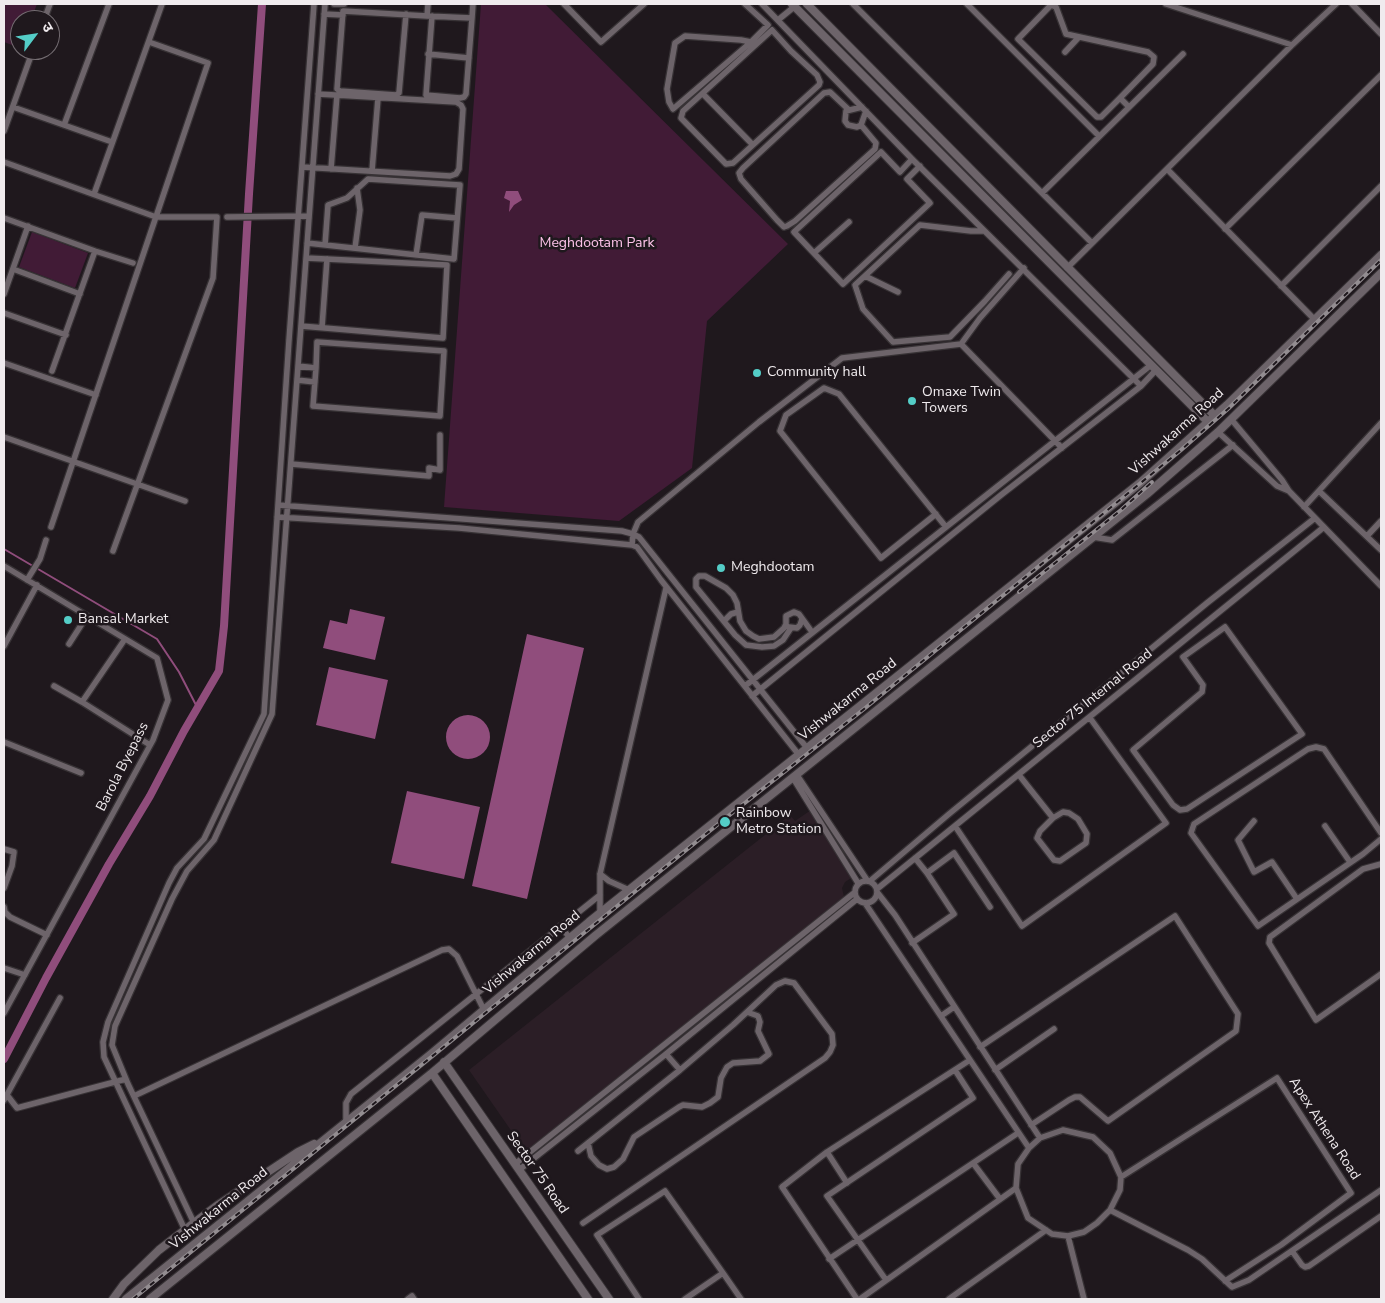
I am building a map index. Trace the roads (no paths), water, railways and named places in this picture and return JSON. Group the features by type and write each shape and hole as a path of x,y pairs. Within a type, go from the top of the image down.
{"main road":[{"path":"807,4 1215,416"},
{"path":"793,5 1208,422"},
{"name":"Vishwakarma Road","path":"126,1299 328,1138 600,913 1140,483 1215,416 1381,255"},
{"name":"Vishwakarma Road","path":"150,1299 432,1072 596,935 1147,494 1218,432 1381,273"},
{"path":"977,613 981,620 987,621"},
{"path":"956,630 964,634 965,639"},
{"name":"Sector 75 Road","path":"444,1062 609,1299"},
{"path":"432,1072 588,1299"},
{"path":"448,1096 461,1086"},
{"path":"113,1299 124,1284 159,1250 218,1205 298,1152 328,1138"},
{"path":"190,1249 198,1260"},
{"path":"180,1257 188,1269"}],"street":[{"path":"64,125 109,4"},
{"path":"94,194 162,4"},
{"path":"185,1230 104,1057 103,1042 108,1022 177,868 204,839 264,714 314,4"},
{"path":"194,1223 126,1079 112,1045 115,1026 172,898 187,872 214,840 272,714 325,4"},
{"path":"334,4 343,8 472,18"},
{"path":"428,4 426,95 428,97 460,98 466,94 473,4"},
{"path":"564,4 601,42 644,4"},
{"path":"744,4 768,25 751,42 673,109 669,102 667,89 674,43 684,36 751,42"},
{"path":"762,4 912,159 1141,386"},
{"path":"853,4 1092,243"},
{"path":"967,4 1100,136"},
{"path":"1166,4 1292,45"},
{"path":"1067,268 1292,45 1336,4"},
{"path":"1352,4 1381,34"},
{"path":"778,20 793,5"},
{"path":"1010,47 1051,5 1056,8 1066,34 1148,52 1154,58 1153,64 1128,90 1101,117 1097,117 1018,39"},
{"path":"324,14 343,8"},
{"path":"343,8 337,89 340,91 398,94 400,90 406,14"},
{"path":"772,30 803,62 817,75 820,85 733,163 726,164 681,118 683,111 772,30"},
{"path":"1065,52 1079,37"},
{"path":"51,527 208,63 149,42"},
{"path":"791,51 799,42"},
{"path":"428,54 469,58"},
{"path":"803,62 811,54"},
{"path":"1042,193 1183,54"},
{"path":"4,131 29,60"},
{"path":"1225,229 1381,74"},
{"path":"1128,90 1137,99"},
{"path":"849,110 830,92 824,93 743,168 739,176 784,227 875,149 876,144 861,125 864,109"},
{"path":"302,167 450,176 456,174 459,169 463,109 456,102 318,94"},
{"path":"703,94 752,144"},
{"path":"331,169 337,95"},
{"path":"372,171 378,98"},
{"path":"1120,98 1129,107"},
{"path":"12,107 112,142"},
{"path":"861,125 858,128 848,125 844,115 849,110 864,109"},
{"path":"881,152 907,179 930,203 843,284 794,232 881,152"},
{"path":"900,172 912,159"},
{"path":"4,162 156,217 217,217 213,278 113,551"},
{"path":"907,179 920,166"},
{"path":"1166,169 1315,320"},
{"path":"307,243 325,245 355,248 454,259 460,185 368,179 347,198 328,205 325,245"},
{"path":"1281,286 1381,186"},
{"path":"355,248 360,210 357,188"},
{"path":"416,255 422,215 458,218"},
{"path":"226,217 309,216"},
{"path":"4,218 133,263"},
{"path":"814,253 849,222"},
{"path":"984,231 920,225 855,285 863,309 893,342 950,337 985,302 1009,274"},
{"path":"4,294 28,226"},
{"path":"52,371 95,251"},
{"path":"301,326 443,338 447,265 306,258"},
{"path":"322,327 328,258"},
{"path":"632,545 633,534 638,522 759,422 842,358 961,344 980,318 1024,268"},
{"path":"12,269 80,294"},
{"path":"865,276 898,292"},
{"path":"4,313 66,334"},
{"path":"317,342 444,351 440,416 313,406 316,368 317,342"},
{"path":"961,344 1062,448"},
{"path":"4,363 96,395"},
{"path":"298,366 316,368"},
{"path":"745,686 1133,378 1154,368"},
{"path":"752,696 1141,386 1154,368"},
{"path":"297,380 315,382"},
{"path":"936,514 881,558 780,431 786,415 824,388 839,394 936,514 946,527"},
{"path":"1231,419 1289,491 1381,586"},
{"path":"1304,506 1381,422"},
{"path":"1218,432 1277,486 1289,491"},
{"path":"291,464 429,476 429,468 440,470 440,434"},
{"path":"4,437 185,501"},
{"path":"1093,537 1112,540 1233,445"},
{"path":"1319,491 1381,550"},
{"path":"278,505 622,531 633,534 639,537 808,748"},
{"path":"277,516 458,528 637,547 666,588 799,754"},
{"name":"Sector 75 Internal Road","path":"868,881 1199,610 1315,518"},
{"path":"1367,536 1381,520"},
{"name":"Sector 75 Internal Road","path":"877,890 1324,527"},
{"path":"29,577 40,559 46,540"},
{"name":"Barola Byepass","path":"4,566 29,577 37,586 158,658 168,700 150,745 4,1013"},
{"path":"790,627 787,636 780,643 768,647 746,645 696,586 699,576 706,576 726,588 736,603 740,621 746,631 760,639 774,637 784,628 800,625 802,619"},
{"path":"881,578 888,587"},
{"path":"4,646 37,586"},
{"path":"600,913 600,874 666,588"},
{"path":"724,621 731,614 738,612"},
{"path":"802,640 790,627 786,616 791,612 797,613 812,632"},
{"path":"69,644 87,616"},
{"path":"1175,648 1203,684 1202,692 1133,750 1172,805 1183,811 1302,734 1224,627 1183,657"},
{"path":"82,702 125,639"},
{"path":"54,686 150,745"},
{"path":"955,826 1022,926 1166,823 1090,718"},
{"path":"4,742 81,773"},
{"path":"1380,843 1258,926 1191,833 1194,824 1308,749 1316,747 1324,749 1381,833"},
{"path":"1019,775 1053,818"},
{"path":"795,777 868,881 895,915 1040,1138"},
{"path":"795,777 858,883"},
{"path":"1063,812 1069,813 1078,819 1087,834 1086,843 1060,861 1054,860 1037,838 1040,831 1053,818 1063,812"},
{"path":"1254,821 1238,840 1254,872 1272,862 1297,899"},
{"path":"1325,826 1350,862"},
{"path":"4,849 14,852 12,866 4,888"},
{"path":"927,872 954,854 990,907"},
{"path":"912,943 954,914 927,872 915,858"},
{"path":"1381,864 1363,869 1270,937 1268,943 1316,1020 1381,974"},
{"path":"600,874 609,881 630,890"},
{"path":"517,1167 854,893 858,883 868,881"},
{"path":"865,903 872,901 877,890"},
{"path":"854,893 857,899 865,903 1029,1148"},
{"path":"346,1123 346,1104 351,1094 600,895"},
{"path":"517,1167 666,1054 857,899"},
{"path":"4,907 5,912 10,918 47,935"},
{"path":"980,1047 1175,916 1238,1014 1236,1031 1108,1121 1080,1097 1068,1100 1031,1124"},
{"path":"560,926 570,938"},
{"path":"134,1096 442,950 449,949 457,956 484,1010"},
{"path":"4,968 25,975"},
{"path":"578,1151 680,1070 776,985 785,981 794,983 832,1034 833,1045 825,1058 583,1223"},
{"path":"60,998 5,1098 18,1108 126,1079"},
{"path":"941,1016 954,1007"},
{"path":"588,1143 591,1156 599,1165 607,1169 614,1167 623,1159 634,1137 672,1111 683,1105 702,1107 718,1097 721,1078 727,1067 733,1064 760,1060 769,1054 758,1031 760,1022 758,1016 747,1012"},
{"path":"995,1070 1054,1029"},
{"path":"666,1054 680,1070"},
{"path":"970,1060 827,1152 782,1187 828,1259 858,1299 1016,1188"},
{"path":"886,1280 827,1196 973,1098 955,1070"},
{"name":"Apex Athena Road","path":"1121,1177 1277,1078 1351,1193 1281,1245 1225,1281"},
{"path":"1063,1130 1093,1137 1110,1153 1121,1177 1120,1190 1110,1210 1097,1223 1084,1232 1068,1236 1052,1234 1028,1218 1016,1188 1018,1164 1029,1148 1040,1138 1063,1130"},
{"path":"828,1259 1018,1133"},
{"path":"827,1152 846,1183"},
{"path":"973,1163 1000,1199"},
{"path":"1110,1210 1188,1250 1202,1259 1232,1287 1249,1280 1381,1190"},
{"path":"639,1299 597,1234 665,1191 741,1299"},
{"path":"1292,1251 1302,1265 1309,1266 1381,1216"},
{"path":"949,1299 1046,1230"},
{"path":"1068,1236 1084,1299"},
{"path":"684,1299 723,1273"},
{"path":"408,1299 412,1296 414,1299"}],"waterway":[{"path":"4,1059 109,864 150,796 184,731 219,671 224,626 262,4"},
{"path":"4,549 157,639 179,672 197,707"}],"railway":[{"path":"133,1299 722,821 864,709 1181,450 1229,408 1381,260"},
{"path":"1019,592 1121,510 1152,482"}],"place":[{"name":"Community hall","path":"757,373"},
{"name":"Omaxe Twin Towers","path":"912,401"},
{"name":"Meghdootam","path":"721,568"},
{"name":"Bansal Market","path":"68,620"},
{"name":"Rainbow Metro Station","path":"725,822"}],"park label":[{"name":"Meghdootam Park","path":"597,244"}]}
